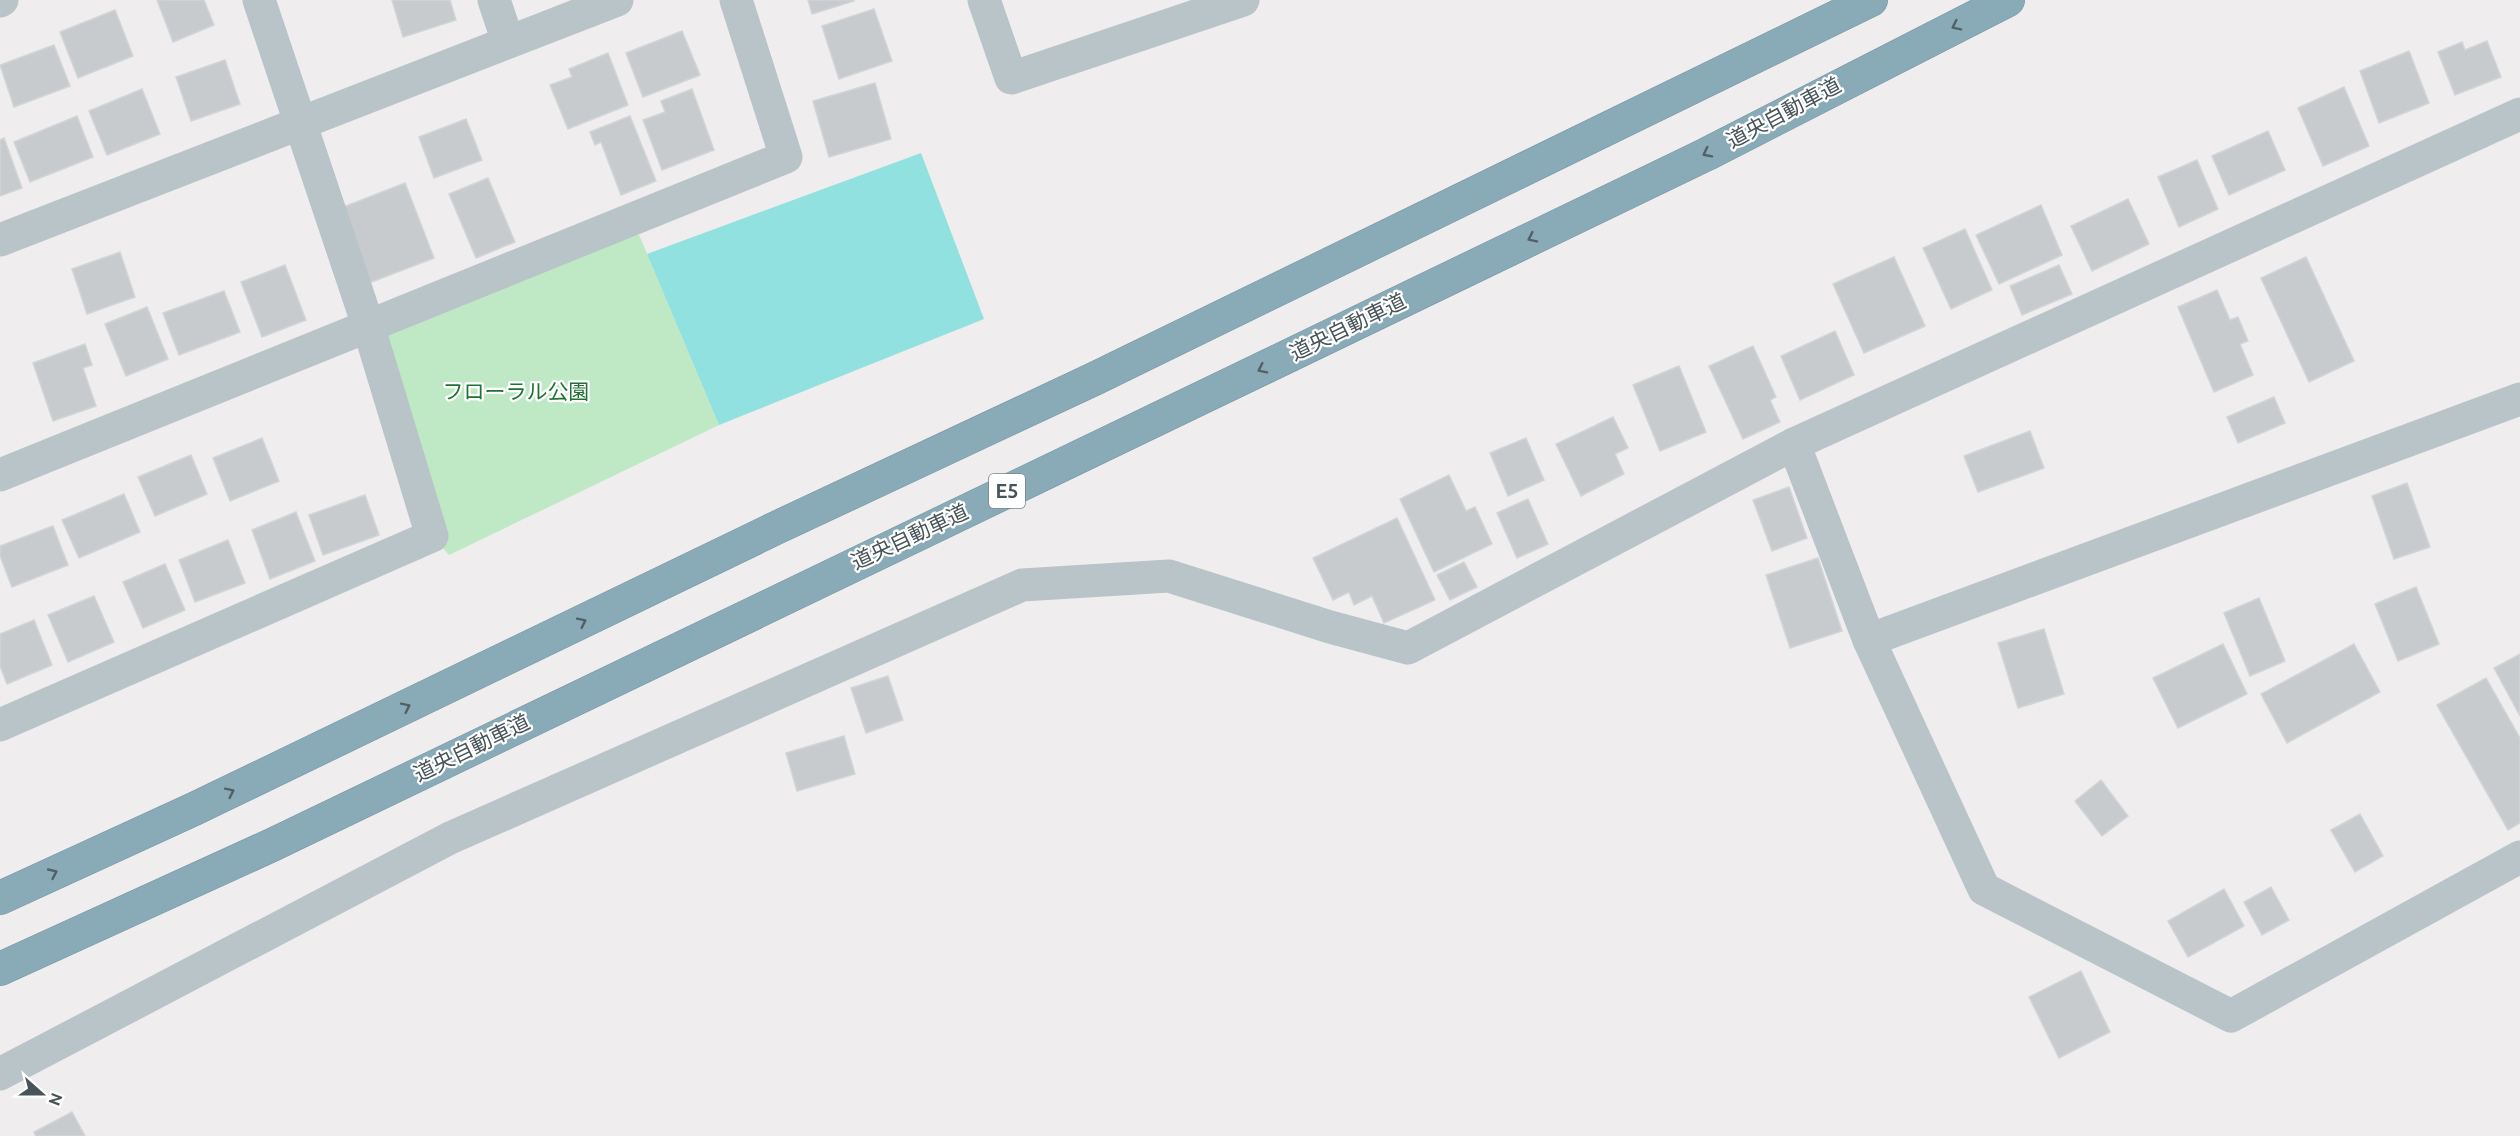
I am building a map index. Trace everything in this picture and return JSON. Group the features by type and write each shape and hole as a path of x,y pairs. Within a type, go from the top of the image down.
{"highway":[{"path":"0,898 194,809 778,528 1105,374 1871,0"},
{"name":"道央自動車道","path":"0,969 272,845 1210,394 1707,154 2008,0"}],"street":[{"path":"0,725 432,536 368,325 298,124 259,0"},
{"path":"494,0 508,42"},
{"path":"0,240 617,0"},
{"path":"0,475 786,157 736,0"},
{"path":"984,0 1011,78 1243,0"},
{"path":"0,1074 450,838 1022,585 1169,576 1330,627 1408,648 1794,444 2520,114"},
{"path":"1869,640 2517,407"},
{"path":"1794,444 1869,640 1984,889 2231,1016 2520,857"}],"green space":[{"name":"フローラル公園","path":"632,218 719,425 449,555 432,536 368,325"}],"water":[{"path":"921,153 984,319 719,425 647,254"}],"building":[{"path":"157,0 204,0 214,25 173,42"},
{"path":"392,0 450,0 456,20 403,37"},
{"path":"808,0 853,0 854,1 812,14"},
{"path":"874,9 892,61 839,79 822,26"},
{"path":"115,10 133,56 78,78 60,32"},
{"path":"682,31 700,75 643,97 626,53"},
{"path":"2487,41 2501,77 2455,95 2438,52 2462,42 2465,50"},
{"path":"54,45 70,86 14,107 0,65"},
{"path":"2409,51 2429,103 2379,123 2360,71"},
{"path":"608,53 628,105 568,129 550,85 572,77 569,69"},
{"path":"225,60 240,104 191,121 176,77"},
{"path":"875,83 891,139 829,157 813,101"},
{"path":"2344,87 2369,146 2323,166 2298,108"},
{"path":"142,89 160,134 107,155 89,111"},
{"path":"692,89 714,150 662,170 643,120 665,112 661,101"},
{"path":"77,116 93,157 30,182 14,142"},
{"path":"630,116 656,181 621,195 601,142 595,145 590,132"},
{"path":"466,119 482,160 434,178 419,137"},
{"path":"2268,131 2285,170 2229,195 2212,156"},
{"path":"4,138 22,188 0,196 0,140"},
{"path":"2197,160 2218,209 2179,227 2158,177"},
{"path":"488,178 515,242 476,258 449,194"},
{"path":"405,183 434,258 369,283 341,208"},
{"path":"2128,199 2149,244 2092,271 2071,226"},
{"path":"2041,205 2062,255 1999,284 1976,235"},
{"path":"1965,229 1992,290 1951,309 1923,248"},
{"path":"120,252 135,297 87,314 72,269"},
{"path":"1894,257 1925,326 1864,353 1833,284"},
{"path":"2306,257 2354,361 2309,382 2261,278"},
{"path":"285,265 306,320 262,337 241,282"},
{"path":"2059,265 2072,294 2022,315 2010,286"},
{"path":"2217,290 2230,320 2238,317 2248,341 2240,344 2253,375 2214,392 2178,307"},
{"path":"224,291 240,332 179,355 163,313"},
{"path":"147,307 168,359 126,376 105,324"},
{"path":"1835,331 1854,375 1800,400 1781,356"},
{"path":"85,344 92,365 83,368 96,406 53,421 33,363"},
{"path":"1753,346 1776,397 1770,400 1780,422 1743,439 1709,366"},
{"path":"1679,366 1706,432 1660,451 1633,385"},
{"path":"2274,397 2285,423 2238,443 2227,417"},
{"path":"1613,417 1628,448 1615,454 1624,474 1581,496 1556,444"},
{"path":"2030,431 2044,468 1978,492 1964,456"},
{"path":"262,438 279,481 230,501 213,458"},
{"path":"1526,438 1544,480 1508,496 1490,453"},
{"path":"191,455 207,494 155,516 138,477"},
{"path":"1449,475 1466,511 1475,507 1492,544 1434,572 1400,499"},
{"path":"2407,483 2430,547 2394,559 2372,496"},
{"path":"1789,487 1807,538 1772,551 1753,500"},
{"path":"124,494 140,532 79,558 62,520"},
{"path":"365,495 379,535 323,555 309,515"},
{"path":"1528,499 1548,544 1517,558 1497,513"},
{"path":"296,512 315,561 270,579 252,530"},
{"path":"1397,518 1435,600 1384,623 1372,596 1354,605 1349,592 1333,600 1313,558"},
{"path":"53,526 68,565 12,587 0,556 0,546"},
{"path":"228,540 245,583 195,602 179,560"},
{"path":"1818,558 1842,631 1790,648 1766,575"},
{"path":"1464,562 1477,587 1450,600 1437,575"},
{"path":"165,564 185,610 143,628 123,582"},
{"path":"2416,587 2439,644 2398,661 2375,604"},
{"path":"94,596 114,642 68,662 48,615"},
{"path":"2259,598 2285,661 2250,676 2224,613"},
{"path":"34,620 52,665 7,684 0,666 0,634"},
{"path":"2044,629 2064,694 2018,708 1998,643"},
{"path":"2223,644 2247,694 2178,728 2153,678"},
{"path":"2354,644 2380,692 2287,743 2261,694"},
{"path":"2520,654 2520,716 2494,668"},
{"path":"888,676 903,720 866,733 851,688"},
{"path":"2486,678 2520,738 2520,823 2508,830 2437,705"},
{"path":"844,736 855,774 797,791 786,753"},
{"path":"2101,780 2128,816 2102,836 2075,801"},
{"path":"2360,814 2383,856 2355,872 2331,830"},
{"path":"2271,887 2289,920 2262,935 2244,902"},
{"path":"2224,889 2244,926 2188,957 2168,921"},
{"path":"2081,971 2110,1032 2059,1058 2029,997"},
{"path":"72,1112 85,1136 36,1136 34,1132"}]}
